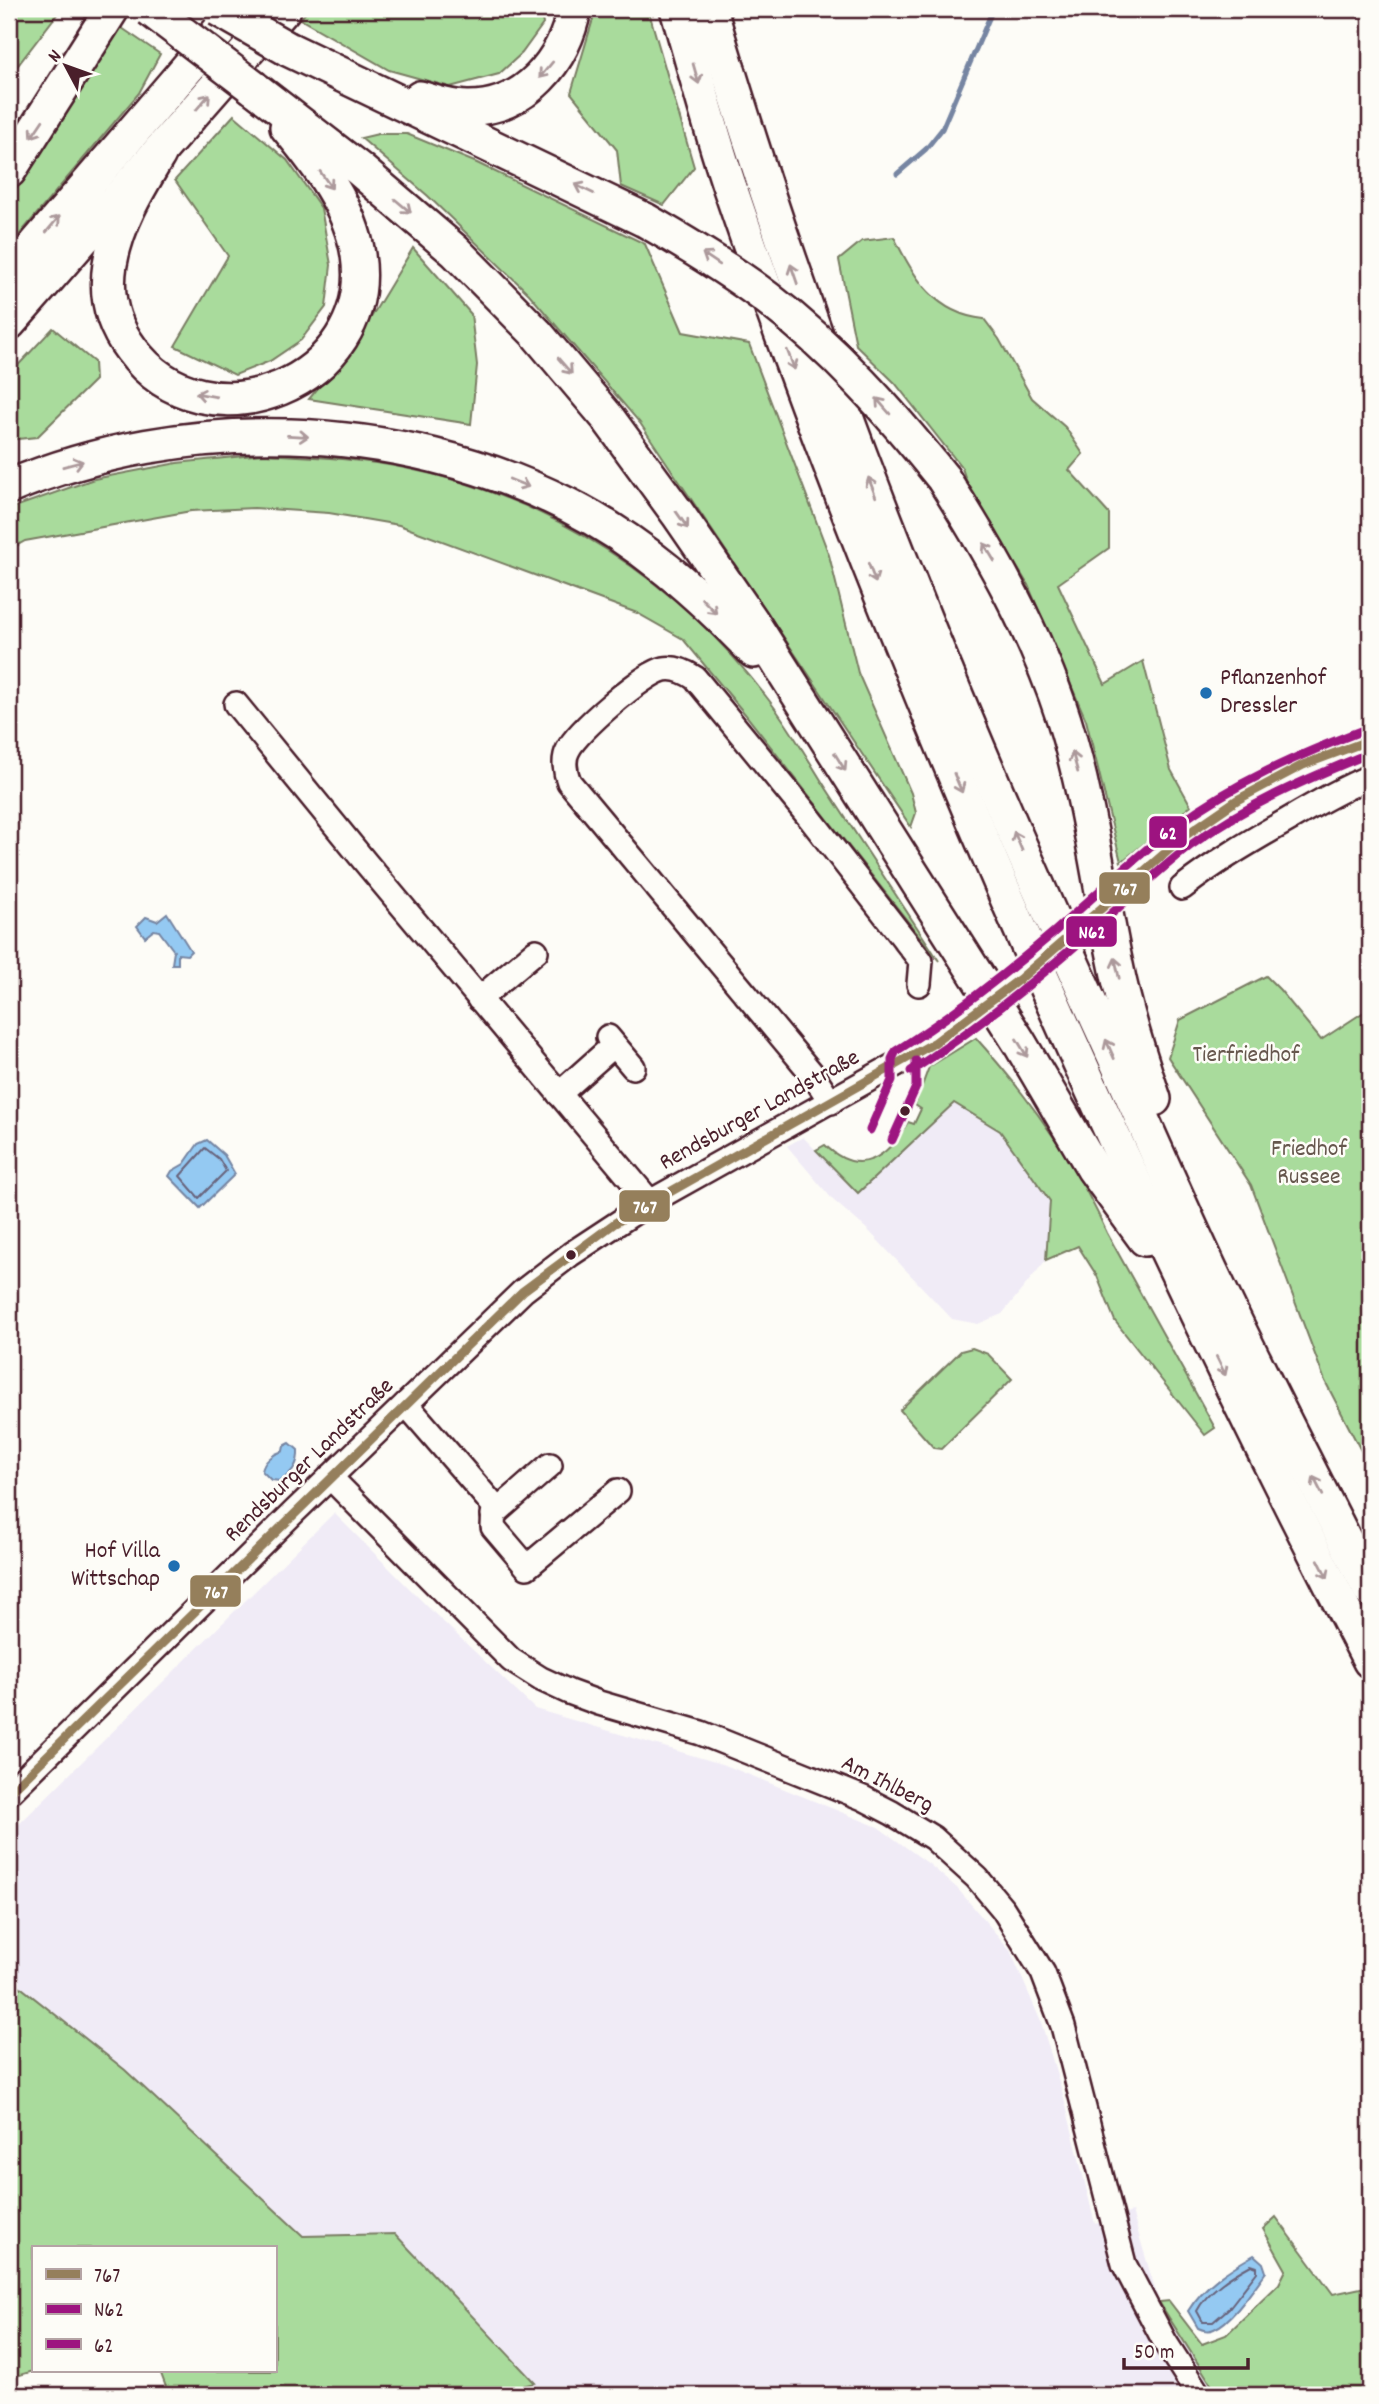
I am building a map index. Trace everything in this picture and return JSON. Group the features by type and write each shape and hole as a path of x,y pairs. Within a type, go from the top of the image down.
{"highway":[{"path":"9,171 112,9"},
{"path":"150,9 422,221 536,333 607,417 751,620 1019,1042 1093,1168 1206,1297"},
{"path":"218,9 342,76 590,192 705,255 800,324 873,394 943,478 1002,575 1048,676 1064,722 1090,828 1116,967 1206,1297"},
{"path":"9,276 238,9"},
{"path":"9,323 284,9"},
{"path":"342,76 452,107 471,108 504,102 527,88 550,66 571,27 574,9"},
{"path":"677,9 727,177 776,319 892,626 1013,914 1120,1152 1206,1297 1370,1591"},
{"path":"710,9 760,174 801,294 922,614 1206,1297 1265,1456 1370,1661"},
{"path":"159,153 124,216 110,267 108,289 112,316 121,336 137,357 158,375 178,387 200,395 231,399 259,396 286,387 310,373 332,350 349,322 356,300 358,256 346,215 334,193 292,133 254,88"},
{"path":"9,487 68,465 123,452 233,436 335,438 458,460 569,505 658,562 690,588 803,704"}],"street":[{"path":"831,1101 814,1076 569,782 565,758 572,743 596,717 655,672 671,668 688,672 809,817 921,961 919,984"},
{"path":"236,704 650,1202"},
{"name":"Rendsburger Landstraße","path":"9,1793 523,1291 571,1254 650,1202 933,1043 1021,978 1157,858 1237,800 1303,765 1370,740"},
{"path":"1182,888 1209,866 1273,828 1345,787 1370,777"},
{"path":"479,999 535,949"},
{"path":"559,1094 611,1041 634,1066"},
{"path":"406,1404 494,1506 493,1527 527,1567 618,1491"},
{"path":"493,1515 550,1465"},
{"name":"Am Ihlberg","path":"335,1472 511,1660 541,1679 599,1703 701,1733 863,1798 892,1812 933,1838 977,1878 1003,1909 1043,1973 1063,2026 1124,2264 1165,2342 1199,2395"}],"shaded area":[{"path":"954,1103 1000,1131 1050,1201 1046,1260 1002,1314 978,1324 952,1319 868,1230 833,1200 787,1146 803,1137 858,1193"},
{"path":"334,1513 535,1709 725,1765 878,1827 957,1888 1010,1950 1041,2022 1064,2098 1095,2224 1132,2212 1159,2302 1218,2395 483,2395 535,2383 395,2235 303,2236 125,2070 13,1981 9,1972 9,1834"}],"green space":[{"path":"9,9 61,9 9,77"},
{"path":"309,9 540,9 543,24 522,53 499,74 450,87 389,70 300,19"},
{"path":"596,9 648,9 694,167 664,205 621,186 617,150 571,93"},
{"path":"119,26 160,54 139,93 9,247 9,190"},
{"path":"234,115 287,160 321,208 331,265 326,307 301,340 270,361 235,375 175,346 228,256 175,180"},
{"path":"378,134 407,134 477,163 645,244 683,332 749,344 829,555 858,673 911,793 916,813 911,827 640,423 529,294 428,196 361,138"},
{"path":"894,237 918,280 928,292 952,310 984,319 999,339 1032,398 1065,427 1083,454 1069,470 1109,514 1109,548 1058,584 1105,684 1143,661 1171,770 1191,806 1121,862 1086,720 1028,585 969,489 962,468 895,383 856,345 839,260 862,241"},
{"path":"413,248 471,314 477,365 471,424 309,399 358,339"},
{"path":"53,328 94,362 95,380 37,437 9,440 9,375"},
{"path":"263,454 370,462 459,481 511,500 561,523 653,582 733,657 768,699 939,961 683,639 637,613 399,525 329,513 254,508 191,511 25,541 9,550 9,509 94,479 177,463"},
{"name":"Friedhof Russee","path":"1266,976 1321,1040 1370,1008 1370,1468 1325,1381 1251,1185 1168,1057 1180,1020"},
{"path":"976,1038 1032,1106 1080,1180 1215,1428 1205,1435 1115,1321 1097,1276 1078,1246 1046,1260 1050,1201 1000,1131 954,1103 858,1193 816,1150 825,1145 850,1161 861,1162 882,1154 908,1122 914,1124 921,1109 915,1105 929,1067"},
{"path":"972,1348 988,1354 1012,1379 941,1449 934,1448 900,1410 961,1351"},
{"path":"9,1972 13,1981 125,2070 303,2236 395,2234 535,2383 483,2395 169,2395 160,2372 276,2372 276,2246 32,2246 32,2372 9,2378"},
{"path":"1276,2217 1333,2294 1370,2286 1370,2395 1218,2395 1159,2302 1169,2301 1202,2344 1226,2335 1279,2284 1286,2270 1263,2229"}],"water":[{"path":"167,913 191,951 187,955 178,954 178,964 172,964 174,951 159,931 154,930 145,937 137,926 146,917 157,921"},
{"path":"207,1140 224,1155 235,1174 200,1208 169,1176 184,1164 198,1144"},
{"path":"290,1443 298,1450 296,1464 281,1481 271,1480 262,1471 265,1464"},
{"path":"1254,2255 1263,2263 1266,2272 1249,2295 1221,2325 1210,2330 1198,2328 1188,2311 1194,2302 1217,2279"}],"waterway":[{"path":"897,174 926,149 942,129 993,9"}],"transit line":[{"name":"62","path":"870,1130 892,1080 892,1059 896,1051 996,980 1177,825 1221,796 1268,771 1366,729"},
{"name":"767","path":"9,1793 523,1291 615,1223 934,1043 1021,978 1186,835 1237,800 1303,765 1370,740"},
{"name":"N62","path":"911,1071 1026,987 1191,845 1233,817 1278,793 1370,753"},
{"name":"N62","path":"892,1140 916,1087 916,1061"}],"place":[{"name":"Pflanzenhof Dressler","path":"1206,693"},
{"name":"Hof Villa Wittschap","path":"174,1566"}],"park label":[{"name":"Tierfriedhof","path":"1246,1056"}]}
